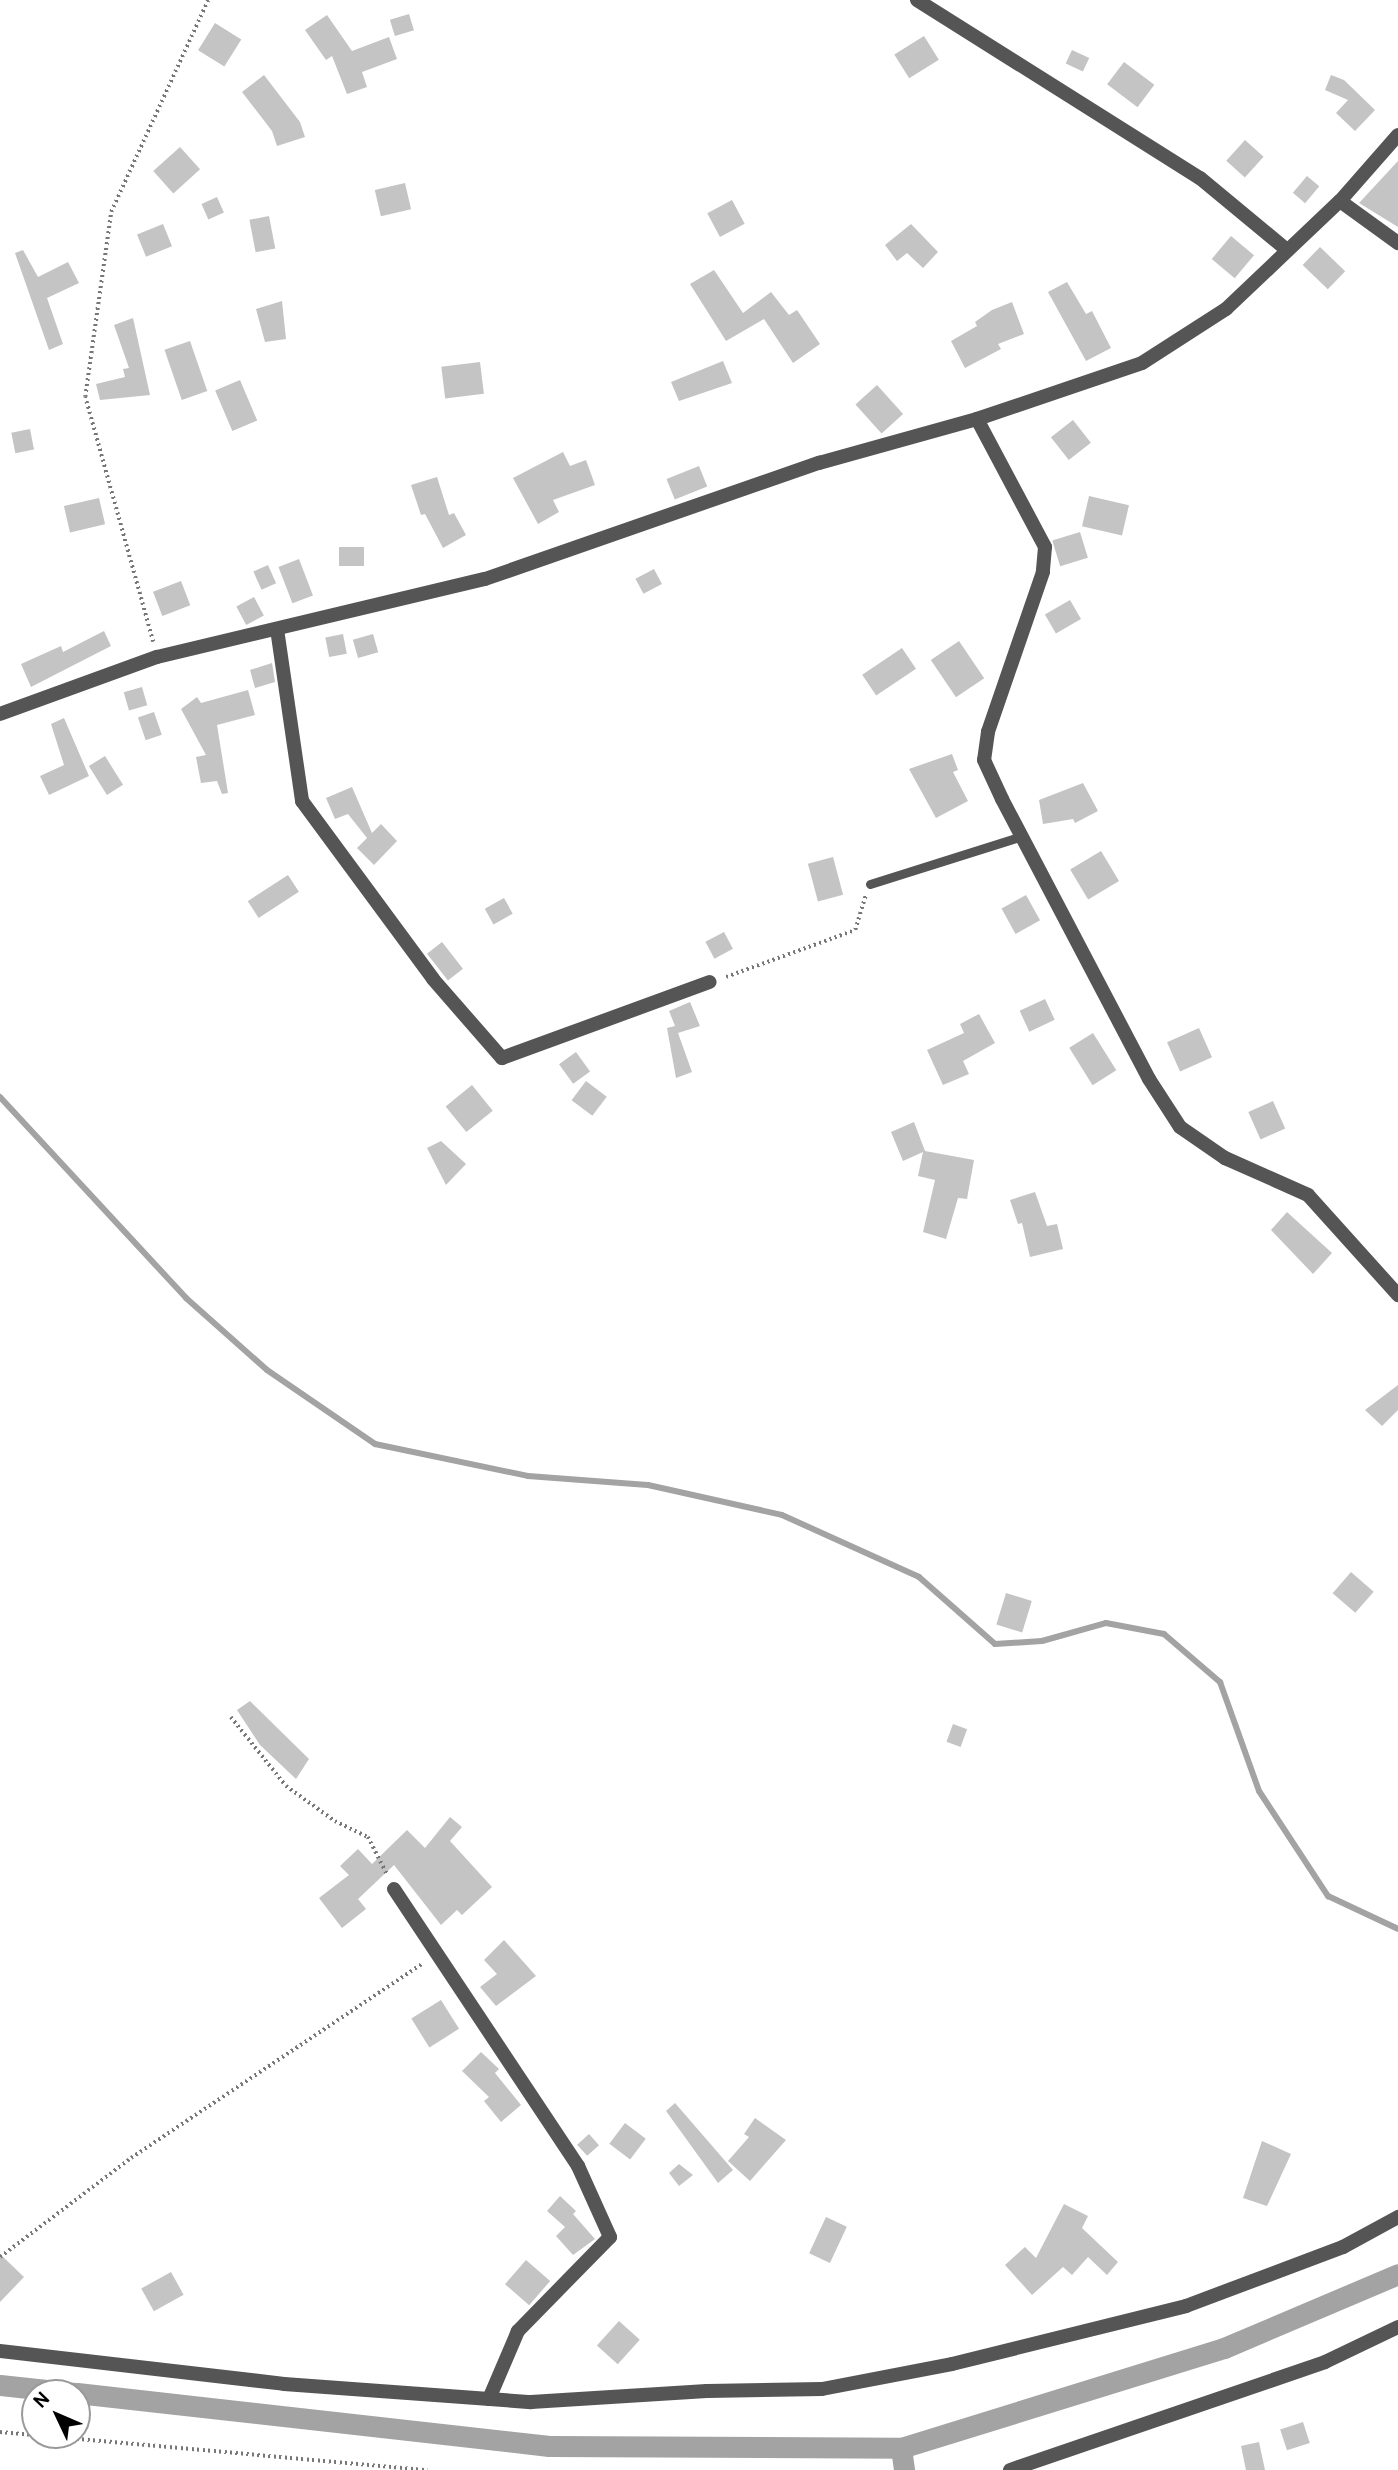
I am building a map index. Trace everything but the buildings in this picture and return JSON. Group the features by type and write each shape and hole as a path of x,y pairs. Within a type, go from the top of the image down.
{"street":[{"path":"917,0 1200,178 1287,250"},
{"path":"0,714 157,657 485,579 820,463 977,419 1142,363 1226,309 1340,201 1398,135"},
{"path":"1340,201 1398,243"},
{"path":"977,419 1045,547 1043,572 988,732 984,760 1149,1079 1180,1127 1224,1158 1308,1195 1398,1295"},
{"path":"277,629 302,801 433,979 502,1058 710,982"},
{"path":"394,1889 578,2166 610,2236 518,2331 489,2399"},
{"path":"0,2351 284,2384 531,2402 822,2389 952,2364 1186,2306 1343,2247 1398,2217"},
{"path":"1010,2470 1325,2362 1398,2327"}],"lane":[{"path":"870,884 1022,836"}],"path":[{"path":"157,657 85,397 111,212 208,0"},
{"path":"710,982 855,930 870,884"},
{"path":"231,1717 286,1786 335,1821 368,1838 394,1889"},
{"path":"0,2257 131,2158 436,1954"},
{"path":"0,2432 427,2470"}],"waterway":[{"path":"0,1097 186,1298 267,1370 375,1444 528,1476 648,1485 782,1515 919,1577 995,1644 1042,1641 1106,1623 1164,1634 1220,1682 1259,1791 1328,1896 1398,1929"},
{"path":"91,2395 549,2446 901,2448 1224,2348 1398,2274"},
{"path":"0,2385 21,2387"},
{"path":"901,2448 904,2470"}]}
